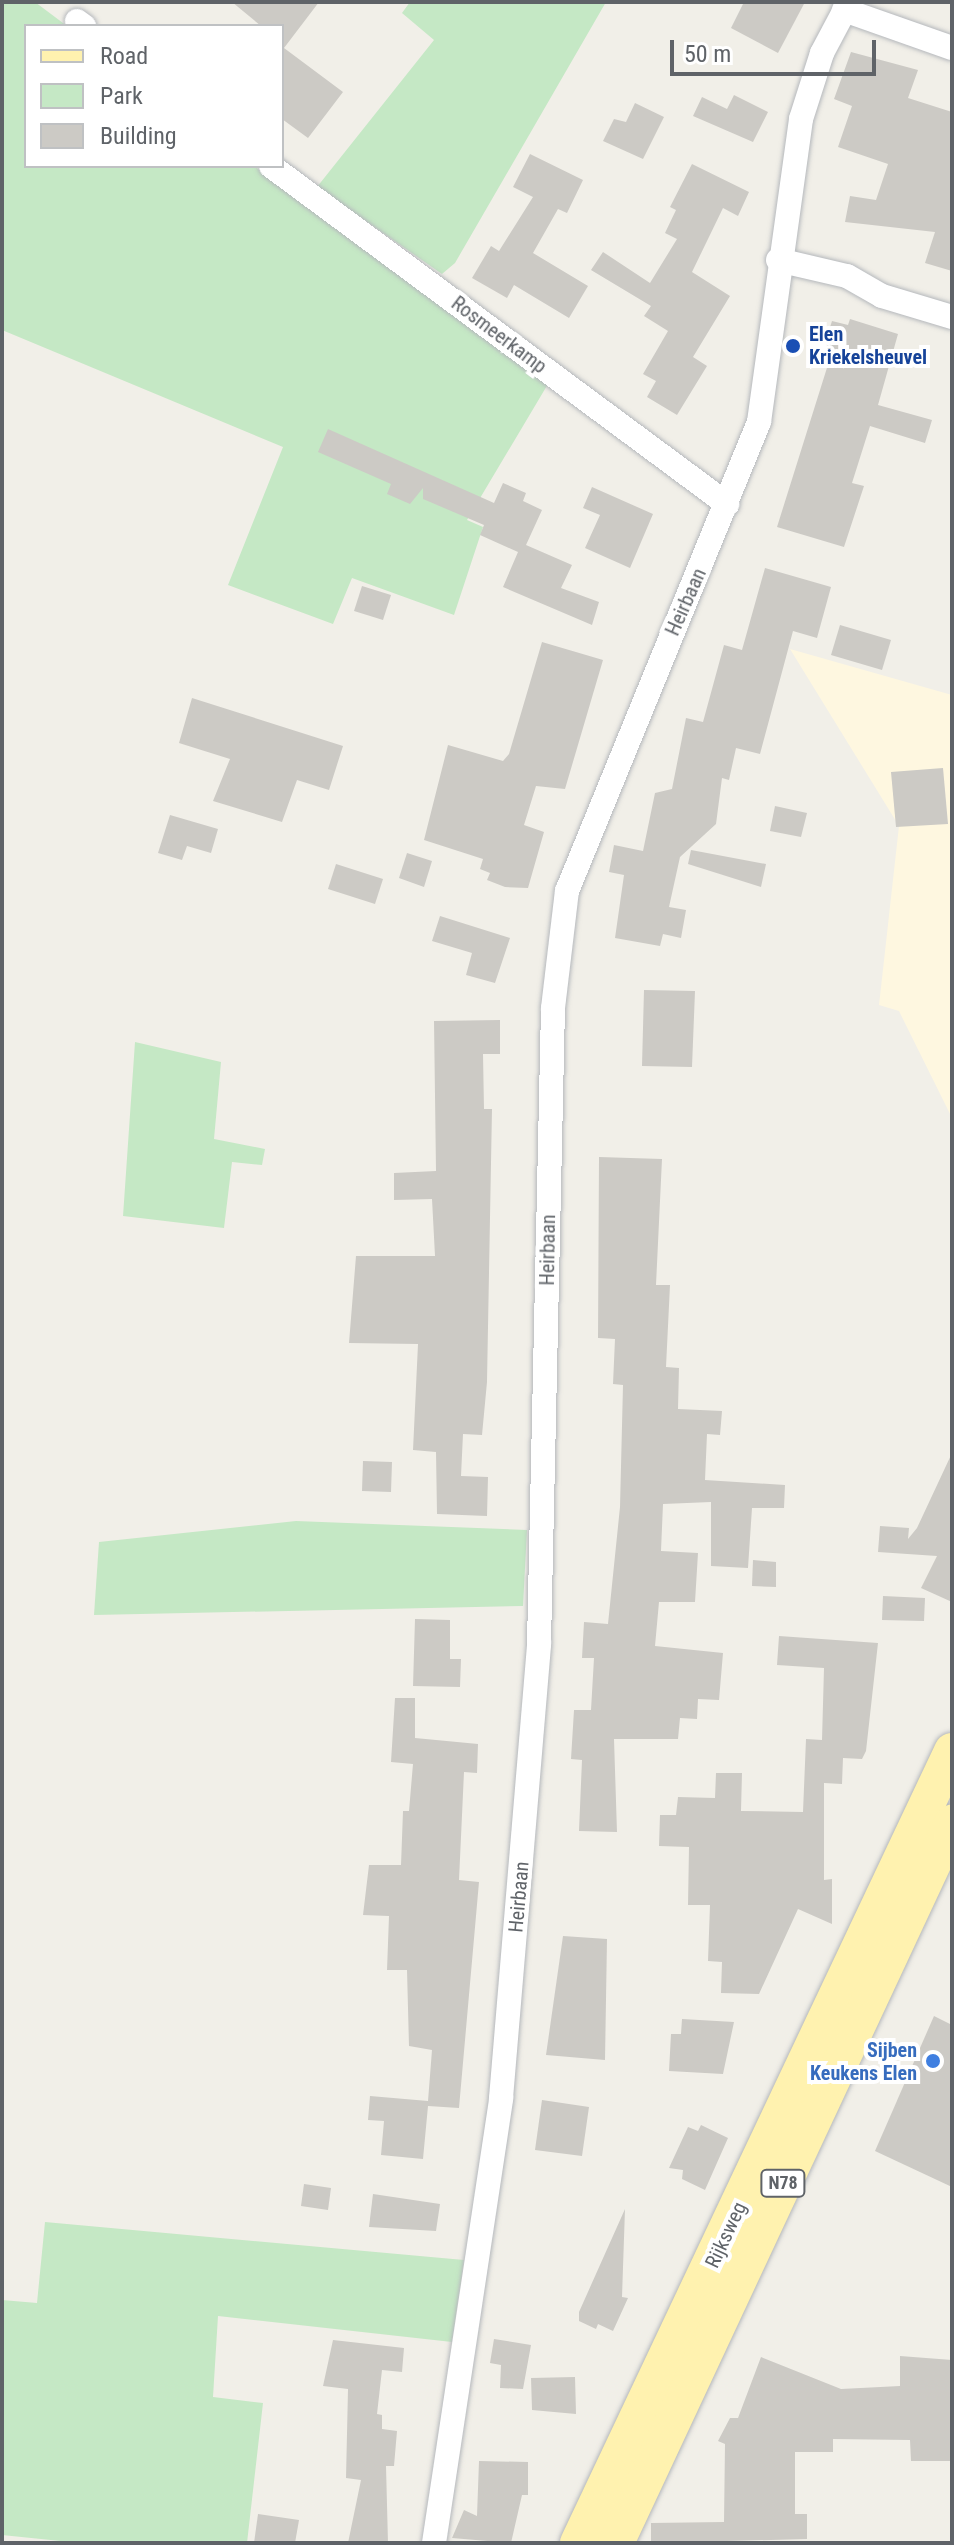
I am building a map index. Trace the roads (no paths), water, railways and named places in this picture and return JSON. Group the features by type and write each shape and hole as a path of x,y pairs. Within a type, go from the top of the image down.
{"main road":[{"name":"Rijksweg","path":"578,2543 952,1751"},
{"name":"Rijksweg","path":"616,2543 952,1823"}],"street":[{"path":"847,6 952,48"},
{"name":"Heirbaan","path":"434,2543 501,2098 539,1644 553,1008 567,891 759,422 778,260 801,119 847,6"},
{"name":"Rosmeerkamp","path":"274,168 727,504"},
{"path":"778,260 847,276 882,296 952,317"}],"place":[{"name":"Elen Kriekelsheuvel","path":"793,346"},
{"name":"Sijben Keukens Elen","path":"933,2061"}]}
